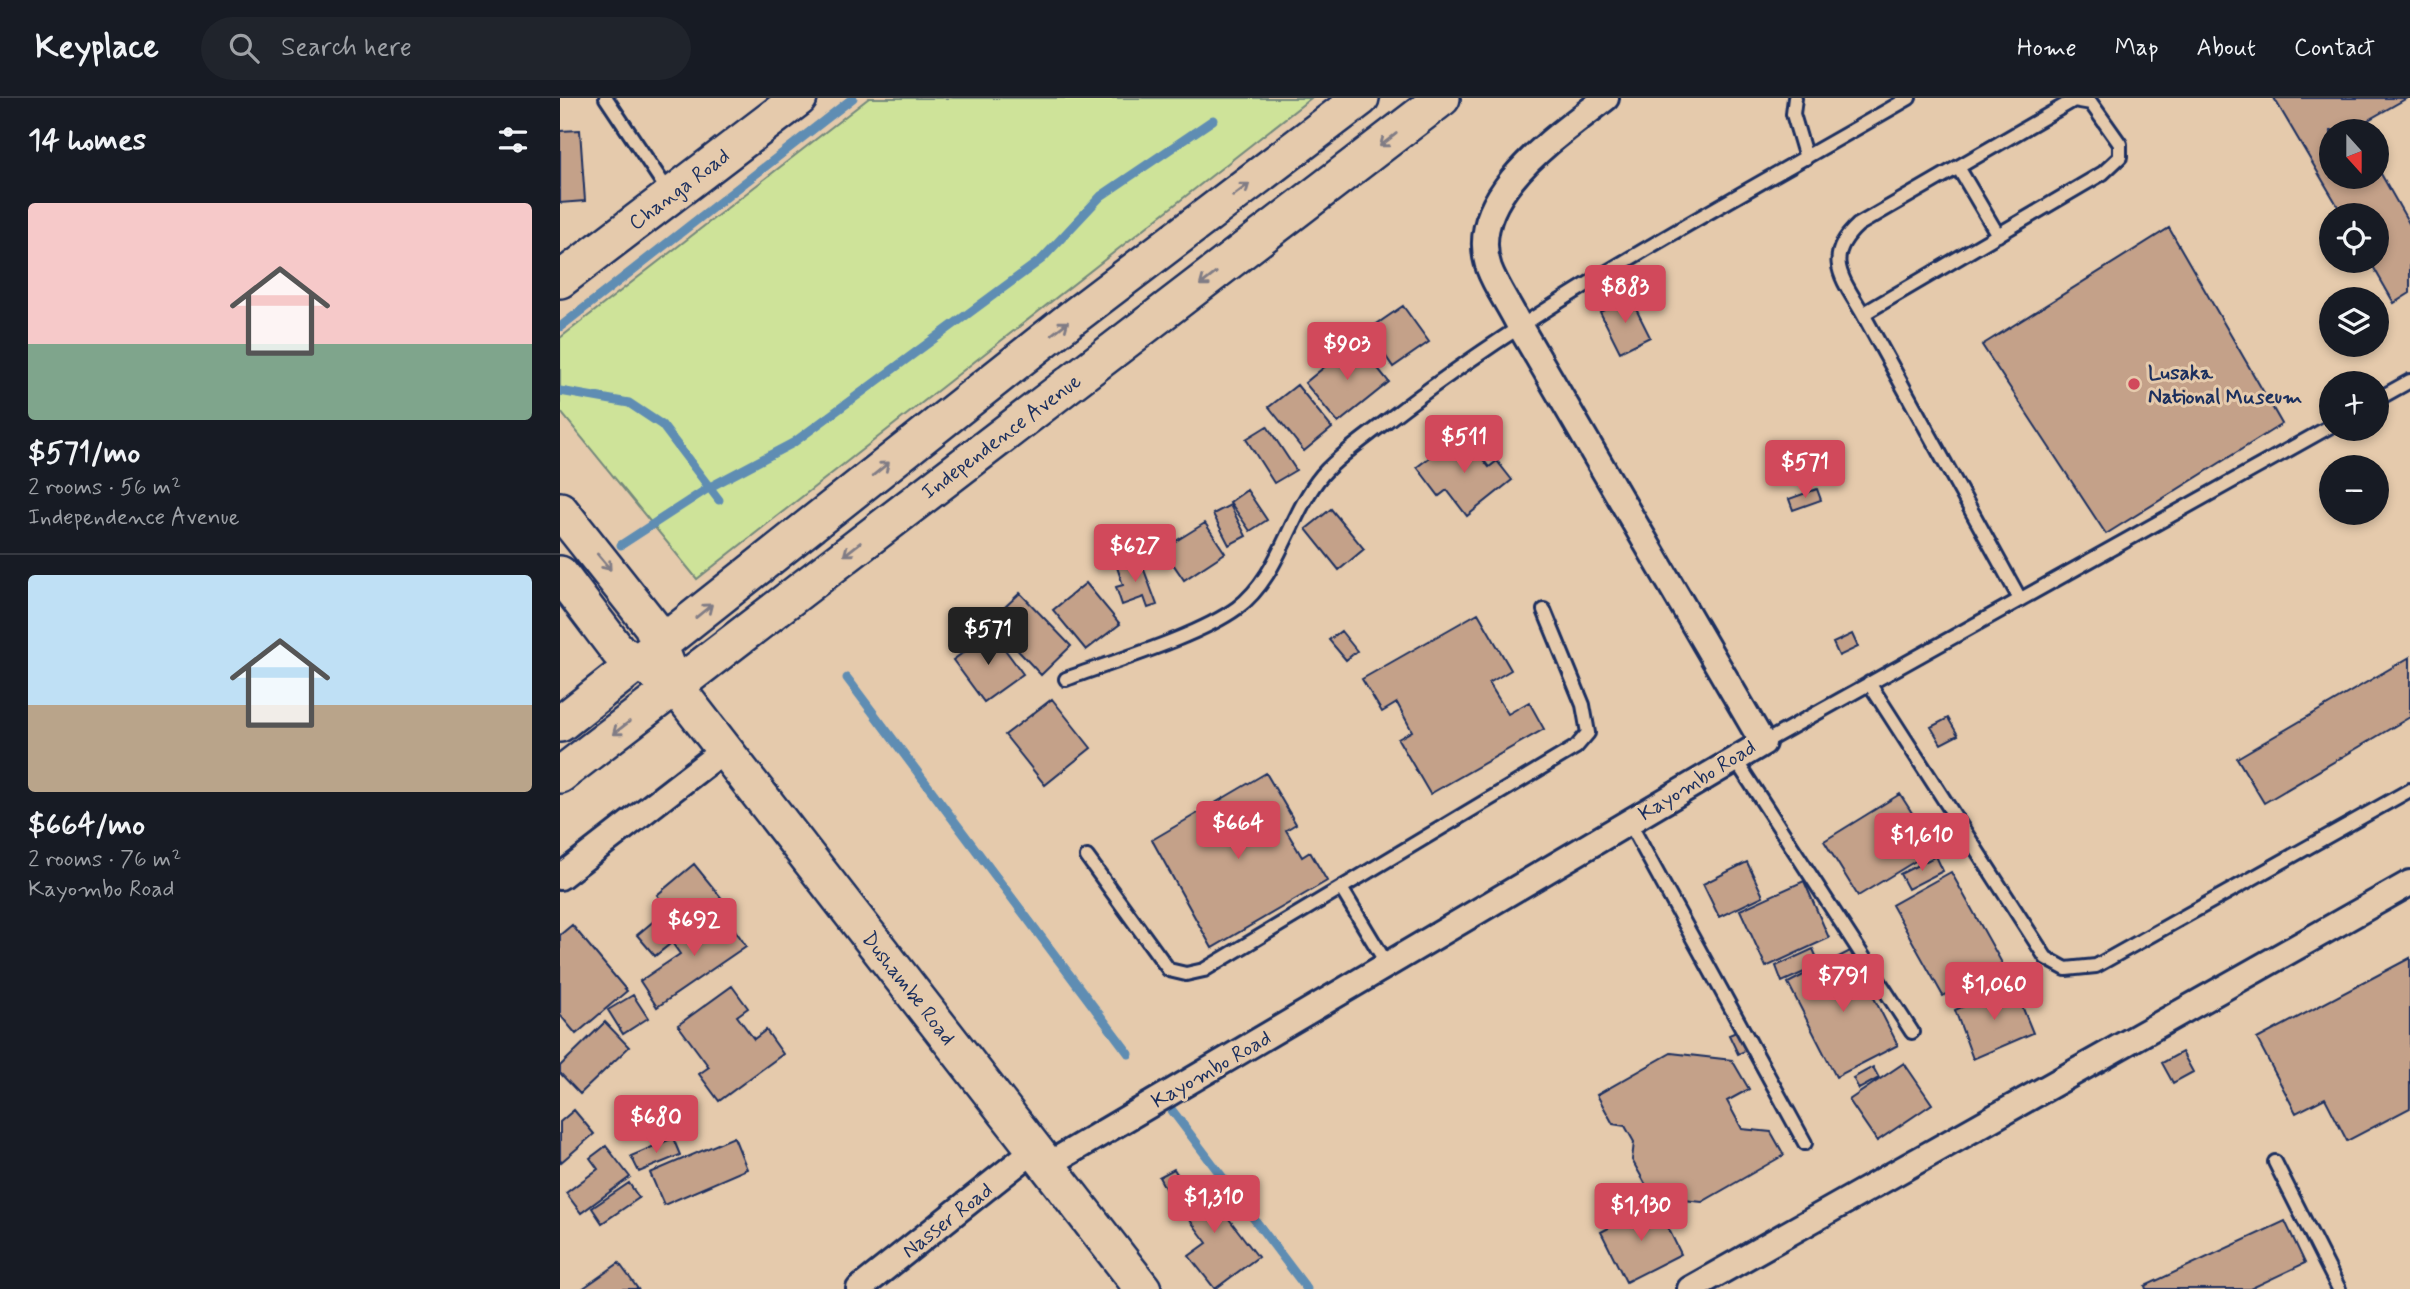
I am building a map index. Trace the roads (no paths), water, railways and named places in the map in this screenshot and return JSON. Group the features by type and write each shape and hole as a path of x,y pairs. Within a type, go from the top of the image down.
{"main road":[{"name":"Changa Road","path":"560,280 799,98"},
{"path":"560,724 1072,318 1361,98"},
{"name":"Independence Avenue","path":"560,775 1442,98"},
{"name":"Dushambe Road","path":"560,510 652,626 649,655 1143,1289"},
{"path":"560,574 620,652 649,655"}],"street":[{"name":"Kayombo Road","path":"1040,1158 1388,965 1763,743 1519,325 1489,267 1485,239 1492,209 1539,150 1606,98"},
{"path":"560,877 724,750"},
{"path":"1690,1289 2410,884"},
{"name":"Nasser Road","path":"859,1289 1040,1158"}],"lane":[{"path":"606,98 671,196"},
{"path":"1795,98 1793,114 1806,158"},
{"path":"1066,679 1205,626 1237,608 1263,583 1293,522 1323,475 1403,409 1519,325 1909,98"},
{"path":"1863,314 2103,173 2120,157 2120,144 2091,103 2074,100 1858,225 1844,237 1837,256 1839,271 2020,599"},
{"path":"1958,167 1998,235"},
{"path":"2389,393 2410,381"},
{"path":"1763,743 2319,433"},
{"path":"1087,857 1170,970 1186,974 1204,970 1576,747 1588,733 1583,705 1544,610"},
{"path":"1869,683 2046,958 2066,969 2096,966 2410,790"},
{"path":"1735,759 1912,1032"},
{"path":"1629,822 1805,1143"},
{"path":"1341,888 1388,965"},
{"path":"2275,1162 2339,1289"}],"waterway":[{"path":"560,327 853,98"},
{"path":"621,545 710,487 793,443 1042,259 1101,196 1213,120"},
{"path":"560,391 629,403 662,425 719,500"},
{"path":"847,678 1129,1054"},
{"path":"1171,1109 1307,1289"}],"place":[{"name":"Lusaka National Museum","path":"2134,384"}]}
